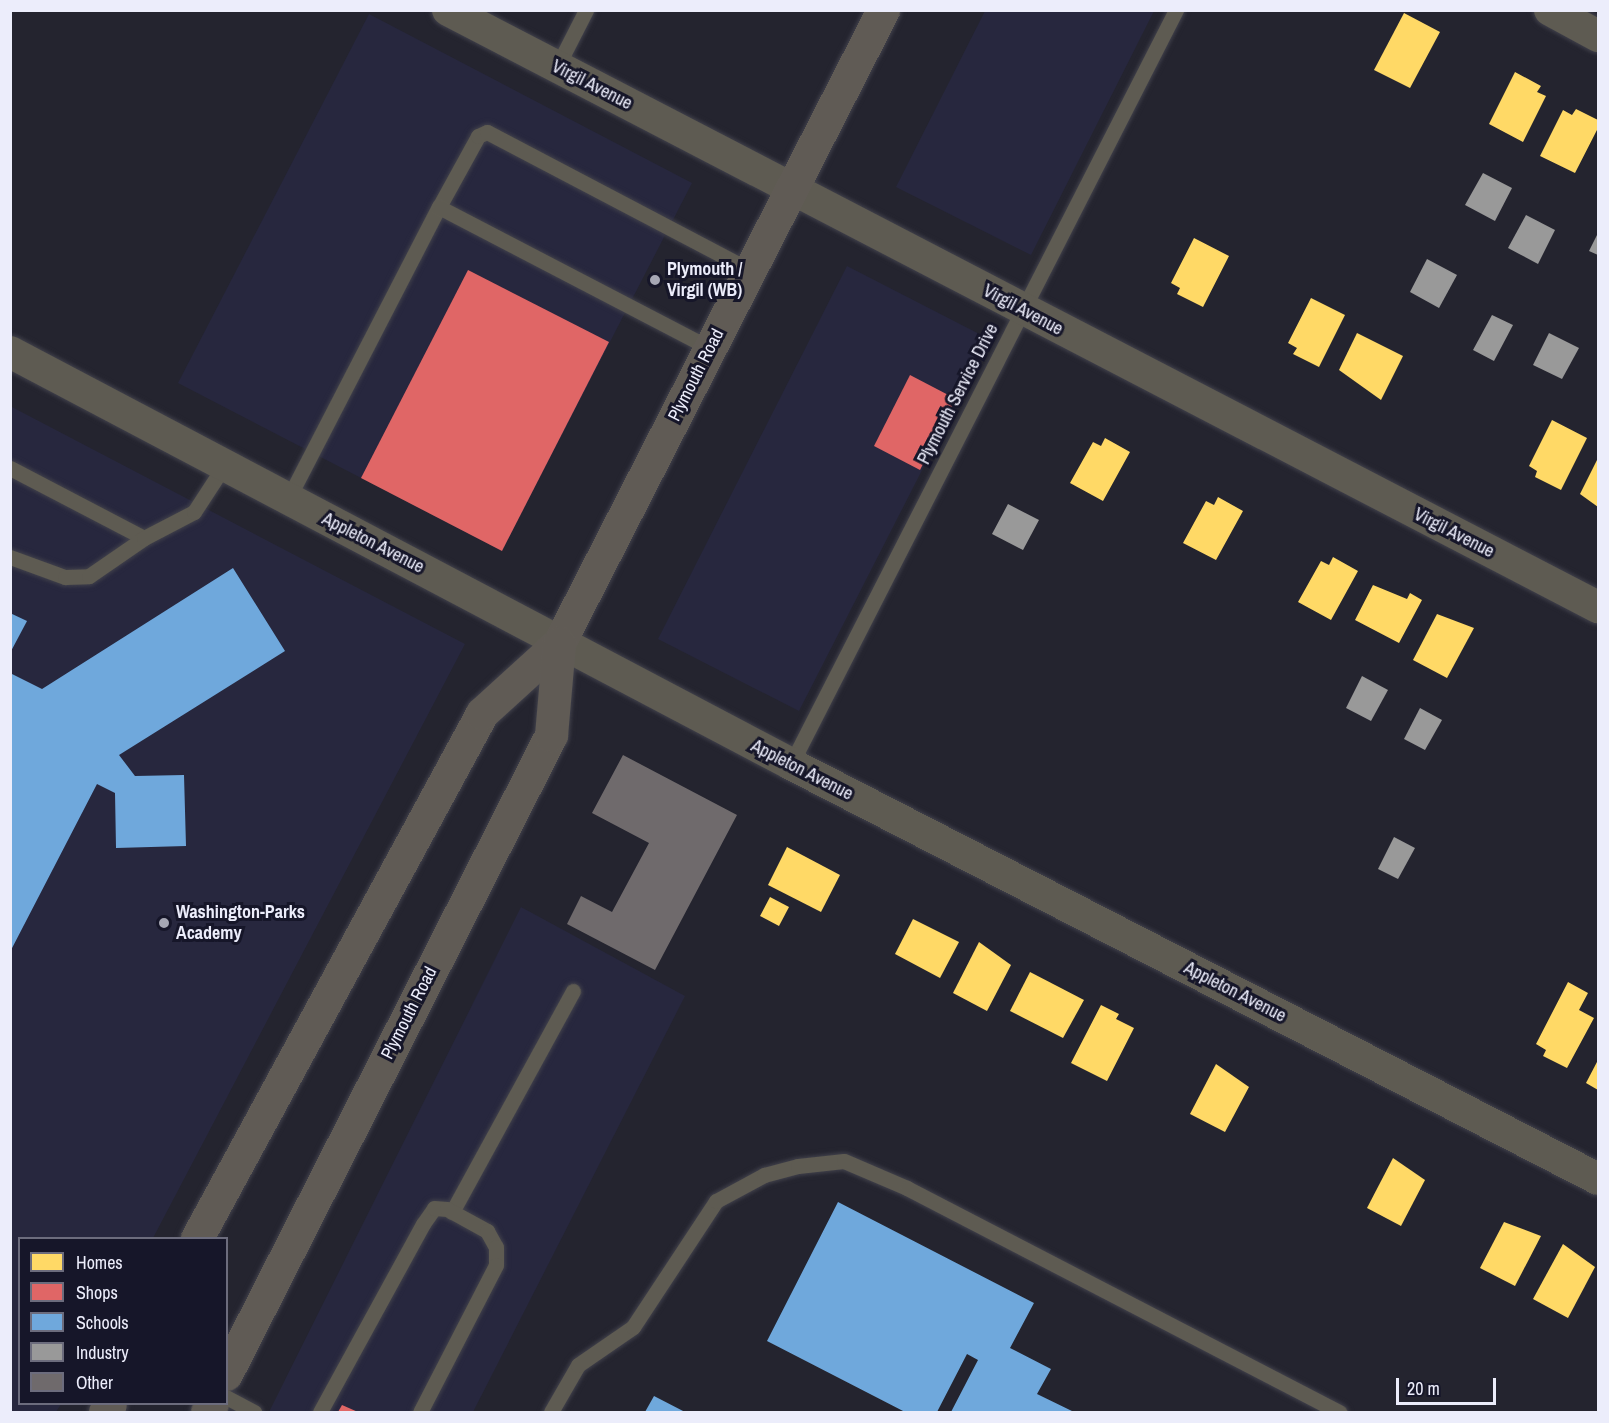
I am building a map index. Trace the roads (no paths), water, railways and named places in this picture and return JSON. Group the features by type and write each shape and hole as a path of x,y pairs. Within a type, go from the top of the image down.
{"main road":[{"name":"Plymouth Road","path":"198,1237 482,714 559,643 883,10"},
{"name":"Plymouth Road","path":"228,1370 551,735 559,643"}],"street":[{"name":"Virgil Avenue","path":"448,10 1599,607"},
{"path":"1550,10 1599,36"},
{"name":"Appleton Avenue","path":"10,352 791,764 1599,1179"}],"lane":[{"path":"557,67 586,10"},
{"name":"Plymouth Service Drive","path":"791,764 1176,10"},
{"path":"288,499 478,136 487,132 750,270"},
{"path":"439,207 710,348"},
{"path":"10,557 65,578 89,576 144,538 194,512 224,466"},
{"path":"10,468 144,538"},
{"path":"452,1212 573,991"},
{"path":"551,1413 578,1365 633,1327 716,1202 764,1175 798,1166 844,1161 907,1188 1339,1413"},
{"path":"320,1413 423,1224 434,1208 452,1212 487,1231 496,1246 496,1265 420,1413"},
{"path":"228,1398 254,1413"}],"place":[{"name":"Plymouth / Virgil (WB)","path":"655,280"},
{"name":"Washington-Parks Academy","path":"164,923"}]}
